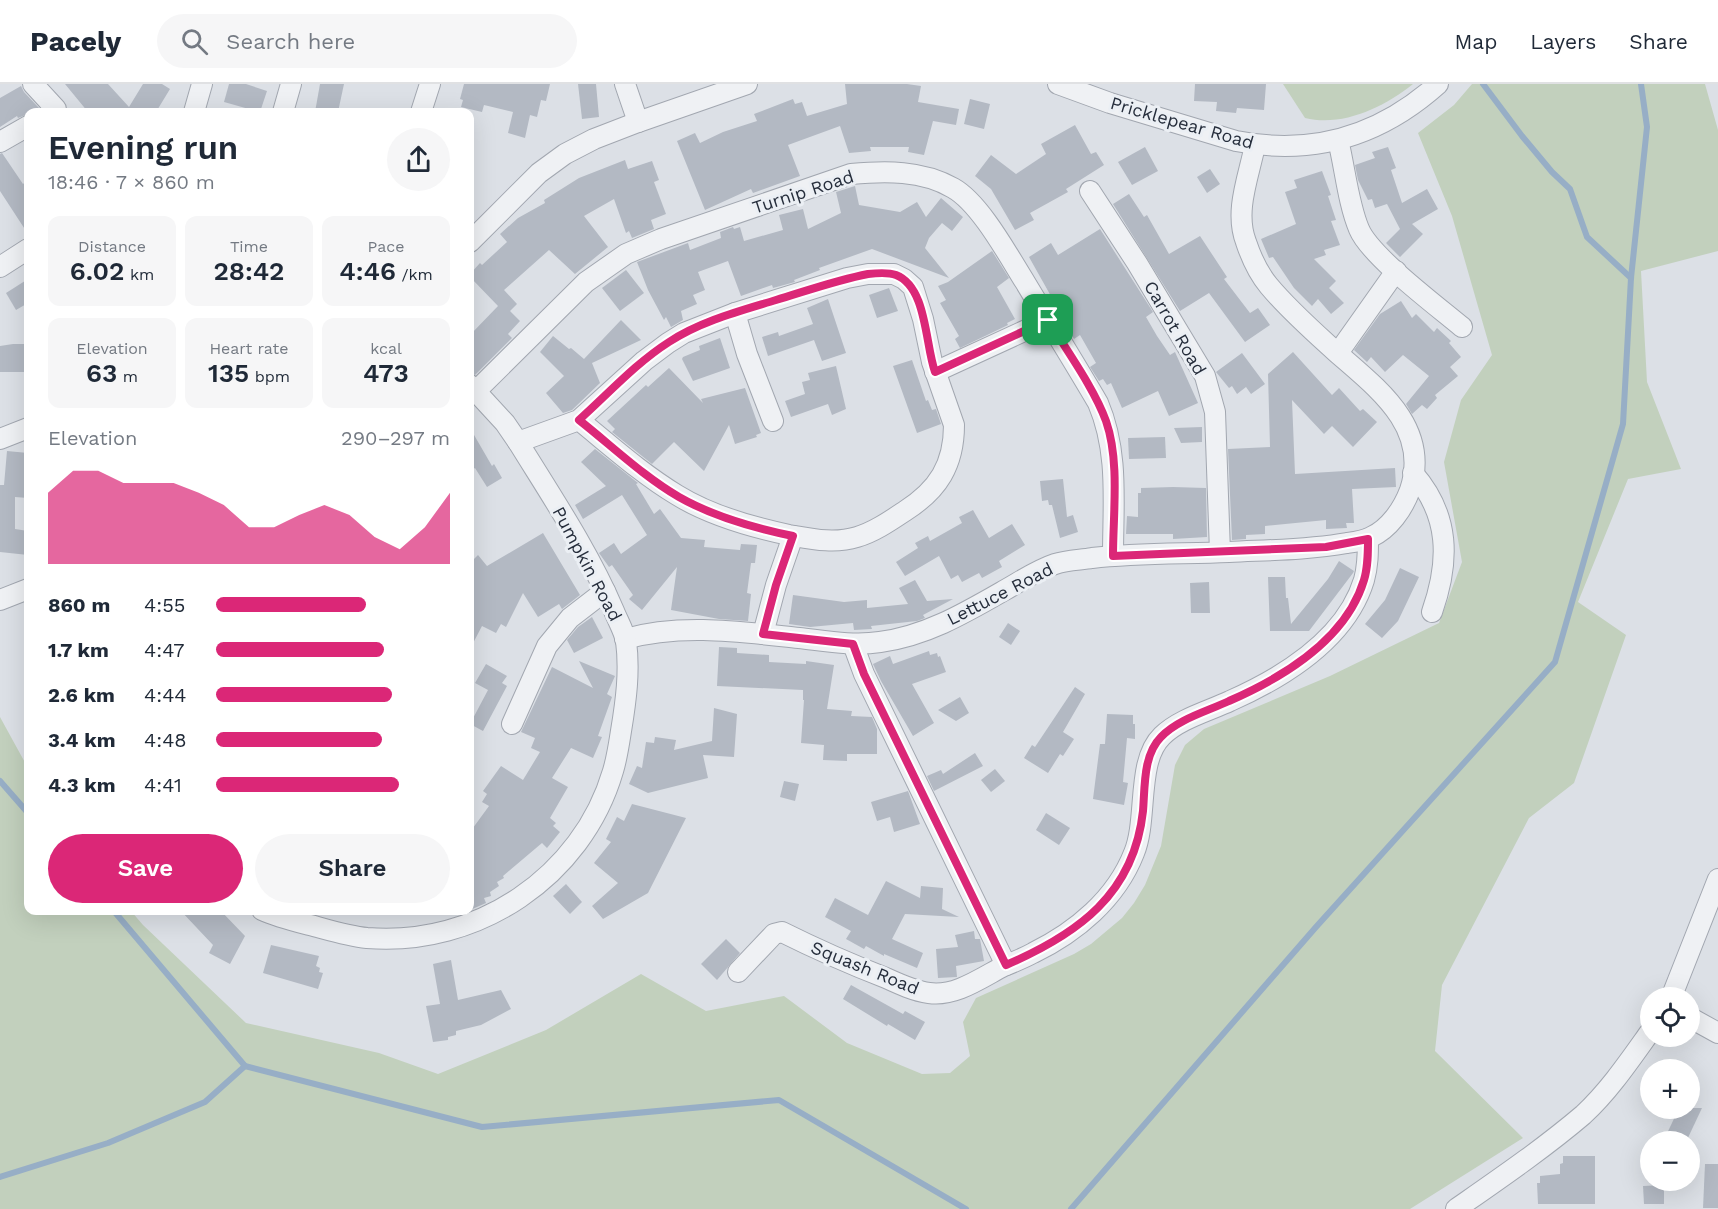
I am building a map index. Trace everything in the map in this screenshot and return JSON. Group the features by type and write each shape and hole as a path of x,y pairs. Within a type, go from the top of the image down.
{"street":[{"path":"33,84 51,108"},
{"path":"195,108 202,84"},
{"path":"284,108 291,84"},
{"path":"422,108 430,84"},
{"path":"625,84 638,122"},
{"path":"474,238 539,173 565,154 638,122 747,84"},
{"name":"Pricklepear Road","path":"1058,84 1120,106 1236,141 1255,145 1292,147 1338,140 1367,131 1390,120 1423,97 1437,84"},
{"path":"0,142 24,128"},
{"path":"1338,140 1359,230 1371,249 1462,327"},
{"name":"Lettuce Road","path":"625,639 645,633 671,630 763,634 853,644 897,640 936,627 1054,564 1113,556 1326,547 1368,539 1381,531 1400,510 1409,491 1413,473 1412,446 1399,414 1372,382 1288,308 1266,283 1246,243 1241,216 1255,145"},
{"name":"Turnip Road","path":"474,387 586,282 626,254 660,239 851,174 879,171 914,174 934,180 959,192 982,218 1001,243 1098,403 1111,442 1113,556"},
{"name":"Carrot Road","path":"1090,190 1205,376 1215,412 1220,552"},
{"path":"0,267 24,252"},
{"path":"1338,353 1396,271"},
{"path":"518,442 579,420 668,343 684,333 735,313 847,278 868,274 894,274 913,287 935,372 954,425 952,456 942,476 922,500 891,521 856,537 840,541 820,541 742,523 703,509 679,497 652,479 579,420"},
{"path":"735,313 747,354 773,421"},
{"path":"935,372 1048,320"},
{"name":"Pumpkin Road","path":"280,915 366,938 427,936 474,923 501,910 540,883 570,850 588,825 606,790 613,771 625,709 627,688 625,639 605,591 518,442 474,389"},
{"path":"0,439 24,430"},
{"path":"1413,473 1433,501 1444,542 1445,560 1441,586 1432,612"},
{"path":"763,634 776,585 793,536"},
{"path":"853,644 864,674 1006,965 1062,937 1102,904 1135,853 1150,756 1154,745 1162,735 1180,724 1266,683 1326,640 1353,606 1364,579 1368,560 1368,539"},
{"path":"0,600 24,591"},
{"path":"512,724 547,646 570,618 605,591"},
{"path":"1675,987 1718,879"},
{"name":"Squash Road","path":"738,972 774,934 782,932 834,958 928,993 943,994 958,989 1006,965"},
{"path":"1700,1023 1718,1033"},
{"path":"1456,1209 1529,1158 1584,1113 1616,1078 1640,1046"}],"green space":[{"path":"1283,84 1413,84 1389,101 1362,113 1348,118 1319,120 1305,118"},
{"path":"1472,84 1705,84 1718,130 1718,251 1641,271 1647,382 1681,469 1628,479 1578,602 1626,635 1574,783 1529,818 1442,985 1435,1051 1523,1138 1410,1209 0,1209 0,717 24,761 24,915 134,915 246,1023 379,1053 438,1074 546,1030 641,974 706,1011 784,996 847,1043 922,1074 950,1073 970,1056 963,1022 976,998 1074,954 1091,944 1122,918 1134,903 1145,885 1161,846 1175,765 1185,745 1204,729 1330,676 1439,623 1462,562 1444,462 1461,400 1492,355 1452,216 1418,133 1454,105"}],"building":[{"path":"65,84 108,84 129,107 143,84 162,84 170,89 158,108 85,108"},
{"path":"229,84 246,84 267,91 261,108 246,108 224,102"},
{"path":"320,84 344,84 339,108 316,108"},
{"path":"464,84 550,84 546,101 541,100 537,117 530,115 525,138 508,133 513,112 484,105 482,112 474,110 474,108 461,107 463,100 460,99"},
{"path":"578,84 596,84 599,117 582,119"},
{"path":"845,84 921,86 918,102 959,109 956,125 933,121 924,155 908,152 909,147 870,147 871,151 849,153 840,126 788,145 800,176 753,193 751,189 705,210 677,141 695,133 700,143 723,132 757,121 754,114 793,99 795,104 802,102 807,116 847,104"},
{"path":"1195,84 1266,84 1264,110 1237,108 1236,113 1216,111 1217,102 1194,101"},
{"path":"21,86 39,108 24,108 24,116 18,118 17,116 0,127 0,98"},
{"path":"970,99 990,104 984,129 964,124"},
{"path":"1075,125 1091,154 1096,152 1104,165 1066,189 1068,192 1030,213 1034,220 1015,230 991,189 975,176 991,155 1016,174 1046,154 1041,144"},
{"path":"1145,147 1158,171 1132,185 1118,162"},
{"path":"1388,147 1396,168 1391,170 1402,203 1427,189 1438,209 1412,224 1423,234 1400,257 1386,243 1400,229 1387,204 1375,208 1372,199 1368,200 1358,180 1355,165 1375,158 1372,152"},
{"path":"2,153 24,183 24,228 0,191 0,154"},
{"path":"625,160 628,169 652,161 659,180 654,182 666,214 651,220 654,229 632,238 629,231 626,233 614,199 584,216 608,247 575,274 549,250 504,290 517,304 510,311 520,321 508,334 512,338 474,375 474,331 498,306 474,281 474,270 507,242 500,234 518,218 545,203 544,200 579,178"},
{"path":"1210,169 1220,184 1207,193 1197,177"},
{"path":"1322,171 1331,195 1328,196 1336,220 1331,221 1340,245 1324,250 1326,255 1314,259 1336,281 1329,288 1344,303 1331,314 1318,299 1312,306 1294,288 1273,257 1269,258 1261,239 1296,224 1285,192 1297,188 1294,180"},
{"path":"855,186 859,205 900,212 917,202 926,217 941,198 963,217 952,231 942,223 929,238 925,248 949,278 872,249 819,268 820,270 794,280 795,282 773,288 772,285 741,296 728,261 698,272 705,290 693,295 697,304 681,311 683,320 671,327 666,317 664,320 648,290 637,262 688,243 690,250 721,238 720,232 733,227 734,229 740,227 744,241 783,230 779,215 803,209 808,229 841,213 836,192"},
{"path":"1129,194 1144,217 1147,215 1169,254 1200,236 1227,277 1224,279 1250,313 1258,308 1270,325 1245,342 1209,293 1180,311 1113,204"},
{"path":"1100,229 1153,312 1146,317 1170,355 1175,352 1198,403 1169,416 1158,391 1122,408 1111,383 1107,385 1103,379 1099,381 1090,367 1096,363 1080,335 1074,339 1059,315 1061,314 1029,257 1051,243 1058,255"},
{"path":"992,251 1009,278 997,287 1015,319 1007,323 1008,325 960,348 955,339 959,336 940,303 946,300 938,286 948,282"},
{"path":"626,270 644,293 620,311 602,288"},
{"path":"24,282 24,305 16,310 6,293"},
{"path":"889,288 898,311 877,318 869,295"},
{"path":"828,299 846,353 822,361 814,340 768,356 762,337 778,332 779,336 813,324 807,308"},
{"path":"1401,301 1412,318 1416,314 1434,332 1437,328 1451,341 1449,343 1461,357 1450,367 1458,376 1435,395 1437,398 1427,409 1422,405 1412,414 1406,404 1429,376 1403,355 1385,372 1371,357 1367,362 1354,350 1380,314"},
{"path":"621,320 641,340 592,363 600,383 572,410 563,413 546,393 564,376 540,352 553,336 584,359"},
{"path":"720,338 730,368 693,381 683,357 700,350 699,346"},
{"path":"24,344 24,372 0,372 0,346"},
{"path":"1293,352 1332,395 1339,388 1360,411 1363,409 1377,422 1353,447 1332,426 1324,434 1292,400 1295,474 1395,468 1396,487 1352,489 1354,523 1346,523 1347,528 1326,529 1326,520 1265,526 1265,534 1246,535 1246,539 1232,540 1228,449 1270,447 1268,374"},
{"path":"1242,353 1265,384 1251,394 1246,387 1237,394 1232,386 1229,388 1216,372"},
{"path":"912,360 926,401 928,400 932,410 936,409 941,424 917,433 893,366"},
{"path":"836,366 846,409 832,415 828,404 791,417 785,401 805,394 802,382 810,380 808,373"},
{"path":"669,368 703,403 701,399 745,388 761,433 756,435 757,437 735,444 729,425 704,471 674,442 652,464 612,432 615,429 607,421 646,385 648,387"},
{"path":"1202,427 1202,442 1181,443 1174,428"},
{"path":"474,435 492,466 494,464 502,478 487,487 475,468"},
{"path":"1165,437 1166,458 1129,459 1128,438"},
{"path":"595,449 638,483 636,484 654,514 660,509 681,538 705,540 704,547 740,550 741,544 757,545 755,563 751,563 747,593 751,594 748,621 719,619 671,610 677,567 642,610 629,599 633,595 612,565 609,567 599,553 614,543 621,554 647,535 622,495 583,519 575,505 606,486 581,462"},
{"path":"7,451 24,453 24,498 15,497 15,529 24,530 24,555 0,552 0,485 4,485"},
{"path":"1063,479 1067,517 1073,515 1078,532 1060,538 1052,505 1049,505 1048,500 1042,501 1040,481"},
{"path":"1141,488 1206,488 1207,537 1173,539 1173,534 1126,534 1127,516 1138,517 1138,493 1141,493"},
{"path":"973,510 989,538 1012,524 1025,545 999,561 1002,567 982,578 979,573 962,582 958,575 951,579 939,556 905,576 896,562 918,548 915,543 928,536 930,541 962,523 959,517"},
{"path":"543,533 580,595 562,609 559,604 538,617 523,593 506,627 501,624 496,633 482,626 474,641 474,559 478,555 487,566"},
{"path":"1339,561 1354,571 1309,631 1270,631 1268,577 1285,577 1291,624 1328,579"},
{"path":"1400,568 1419,577 1398,621 1382,638 1365,624 1385,600"},
{"path":"915,580 927,601 953,599 923,615 925,618 917,621 871,626 872,629 854,630 853,623 810,627 789,624 793,595 844,602 867,600 867,608 908,604 899,588"},
{"path":"1209,582 1210,613 1191,613 1190,583"},
{"path":"592,617 603,638 574,653 567,640 578,627"},
{"path":"1008,623 1020,631 1011,645 999,637"},
{"path":"719,647 737,648 737,653 769,655 769,662 806,664 806,661 834,665 827,709 852,711 851,716 872,717 877,729 877,754 847,754 847,761 823,760 824,745 801,743 803,690 717,686"},
{"path":"929,651 930,655 937,653 938,657 940,656 946,672 912,684 934,723 913,736 873,664 890,656 893,664"},
{"path":"579,661 615,676 607,694 612,697 598,736 602,737 593,758 571,748 552,778 568,787 550,818 556,823 553,826 560,832 547,848 542,843 503,876 504,878 497,882 499,886 490,892 491,896 484,898 486,903 474,908 474,827 489,806 482,802 487,794 483,791 501,766 523,780 540,752 531,748 535,738 521,732 552,667 593,688"},
{"path":"486,664 507,676 502,683 507,686 483,731 474,726 474,716 488,690 475,683"},
{"path":"1075,687 1085,694 1063,732 1074,739 1063,756 1060,754 1048,773 1024,758 1032,745 1035,747"},
{"path":"960,697 969,713 956,721 938,710"},
{"path":"714,708 737,714 734,757 703,755 708,778 648,793 629,784 637,766 642,768 646,742 654,743 655,737 676,740 674,750 712,741"},
{"path":"1107,714 1133,715 1133,724 1135,724 1135,739 1127,738 1123,782 1128,783 1124,805 1093,799 1100,744 1105,744"},
{"path":"975,753 983,766 934,791 927,776 941,770 943,774"},
{"path":"995,769 1005,781 991,792 981,780"},
{"path":"784,781 799,784 795,801 780,797"},
{"path":"908,791 920,824 894,832 890,817 877,821 871,802"},
{"path":"632,804 686,818 648,893 603,919 592,906 618,883 594,863 611,842 606,839 617,817 624,821"},
{"path":"1046,813 1070,828 1059,845 1036,830"},
{"path":"886,881 920,898 921,886 943,888 942,909 959,917 905,914 892,939 923,953 917,968 884,954 884,956 866,946 864,949 846,939 851,931 825,917 835,898 868,915"},
{"path":"566,884 582,902 570,914 553,896"},
{"path":"185,915 225,915 245,936 230,964 209,953 213,945"},
{"path":"974,931 975,939 980,939 984,961 956,966 957,977 938,978 936,949 958,947 955,935"},
{"path":"726,939 740,953 717,980 701,964"},
{"path":"271,945 319,956 316,966 320,968 319,972 323,973 318,989 263,973"},
{"path":"451,960 458,1000 501,990 511,1009 481,1025 456,1031 456,1035 448,1037 448,1040 433,1042 426,1006 440,1004 433,964"},
{"path":"851,985 903,1014 905,1011 925,1022 915,1040 843,999"},
{"path":"1674,1119 1697,1119 1691,1131 1668,1131"},
{"path":"1563,1156 1595,1156 1595,1204 1538,1204 1537,1183 1540,1183 1540,1176 1560,1174"},
{"path":"1705,1164 1718,1164 1718,1208 1703,1208"},
{"path":"1643,1191 1664,1191 1664,1204 1644,1204"}],"waterway":[{"path":"1483,84 1522,136 1552,172 1570,189 1587,237 1631,278"},
{"path":"1071,1209 1316,927 1555,662 1623,424 1631,278 1647,127 1641,84"},
{"path":"0,781 24,808"},
{"path":"117,915 245,1066 482,1127 779,1100 966,1209"},
{"path":"0,1177 108,1143 205,1102 245,1066"}],"route":[{"path":"868,274 894,274 913,287 935,372 1048,320 1098,403 1106,422 1111,442 1113,470 1113,556 1326,547 1368,539 1368,560 1364,579 1353,606 1326,640 1266,683 1162,735 1154,745 1150,756 1135,853 1115,887 1102,904 1062,937 1006,965 864,674 853,644 763,634 776,585 793,536 742,523 703,509 679,497 652,479 579,420 644,361 684,333 735,313 847,278 868,274"}]}
